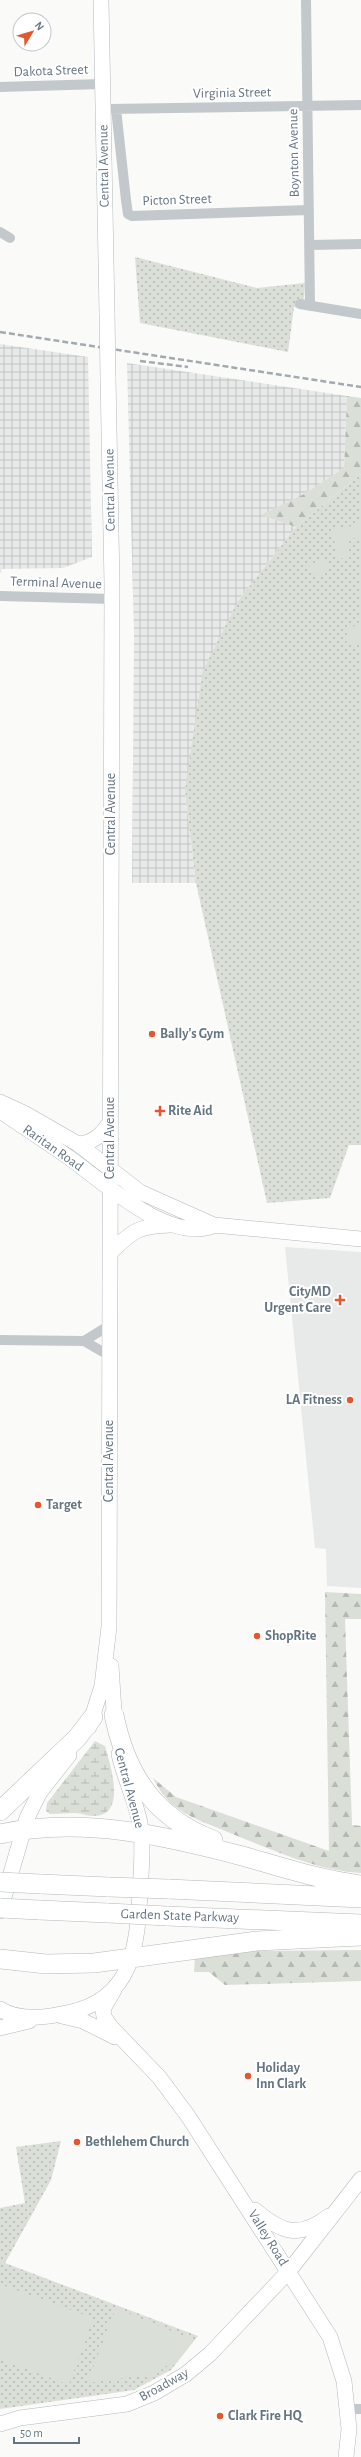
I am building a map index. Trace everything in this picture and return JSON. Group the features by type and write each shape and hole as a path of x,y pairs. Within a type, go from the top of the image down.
{"highway":[{"path":"114,1716 121,1742 131,1768 143,1789 158,1807 185,1828 222,1844 244,1857"},
{"path":"0,1811 77,1738 93,1717"},
{"path":"0,1834 23,1830 87,1828 141,1833 244,1857 315,1877 361,1885"},
{"name":"Garden State Parkway","path":"0,1882 361,1898"},
{"name":"Garden State Parkway","path":"0,1909 361,1924"},
{"path":"0,1959 53,1964 131,1960 245,1942 361,1936"}],"main road":[{"name":"Central Avenue","path":"0,2010 16,2016 51,2016 91,2006 114,1990 122,1979 131,1960 138,1933 142,1863 141,1833 120,1758 114,1716 109,1627 112,599 107,314 110,109 102,84 101,0"},
{"name":"Raritan Road","path":"0,1102 24,1113 78,1144 131,1187 149,1197 214,1225"},
{"name":"Raritan Road","path":"0,1111 139,1209 177,1224 198,1228 214,1225 361,1239"},
{"path":"78,1144 89,1143 99,1136 110,1122"},
{"path":"111,1252 127,1235 136,1230 177,1224"},
{"name":"Central Avenue","path":"0,1909 23,1830 40,1792 83,1737 93,1717 106,1662 109,1627"},
{"name":"Valley Road","path":"114,1990 104,2004 104,2017 114,2032 171,2092 241,2196 289,2271 335,2348 355,2409 349,2429 346,2457"},
{"path":"0,2028 51,2016"},
{"name":"Valley Road","path":"51,2016 66,2016 83,2021 128,2046"},
{"path":"241,2196 271,2223 289,2232 304,2230 319,2223 342,2205 361,2179"},
{"name":"Broadway","path":"0,2424 20,2418 127,2404 154,2393 186,2374 210,2354 289,2271 342,2205"}],"street":[{"name":"Boynton Avenue","path":"306,0 310,245 305,305 361,314"},
{"name":"Dakota Street","path":"0,87 102,84"},
{"name":"Virginia Street","path":"110,109 361,105"},
{"name":"Picton Street","path":"110,109 128,214 132,216 309,210"},
{"path":"0,232 10,238"},
{"path":"310,245 361,244"},
{"name":"Terminal Avenue","path":"0,596 112,599"},
{"path":"84,1341 110,1325"},
{"path":"0,1340 84,1341 110,1356"}],"shaded area":[{"path":"0,344 88,357 92,557 63,568 2,569 0,573"},
{"path":"127,363 347,396 344,468 304,494 262,515 296,527 238,601 185,790 196,883 132,883 134,635"},
{"path":"285,1247 361,1252 361,1588 327,1586 326,1549 315,1548"}],"green space":[{"path":"135,257 257,288 305,283 303,308 294,307 288,352 140,323"},
{"path":"347,396 361,398 361,474 296,527 261,515 304,494 344,468"},
{"path":"361,474 361,1145 349,1145 330,1198 267,1203 196,883 185,790 203,671 238,601 296,527"},
{"path":"361,524 361,537 347,540 350,557 338,559 332,530"},
{"path":"325,560 329,572 313,576 309,565"},
{"path":"361,620 361,642 342,645 347,642 349,636 343,629 352,628"},
{"path":"325,1592 361,1594 361,1619 345,1619 352,1825 361,1826 361,1873 311,1864 200,1821 179,1810 173,1805 167,1799 153,1778 176,1797 329,1851"},
{"path":"95,1741 105,1746 113,1776 113,1799 110,1808 104,1814 93,1816 75,1813 50,1814 46,1811 47,1803"},
{"path":"361,1950 361,1981 225,1985 209,1972 194,1972 195,1957 243,1951"},
{"path":"61,2141 51,2180 5,2263 198,2336 171,2370 134,2390 0,2409 0,2208 25,2203 16,2147"},
{"path":"0,2284 93,2318 69,2385 0,2359"},
{"path":"116,2308 193,2340 183,2353 156,2374 87,2383"}],"railway":[{"path":"0,332 361,387"},
{"path":"140,361 188,367"}],"place":[{"name":"Bally's Gym","path":"152,1034"},
{"name":"Rite Aid","path":"160,1111"},
{"name":"CityMD Urgent Care","path":"340,1300"},
{"name":"LA Fitness","path":"350,1400"},
{"name":"Target","path":"38,1505"},
{"name":"ShopRite","path":"257,1636"},
{"name":"Holiday Inn Clark","path":"248,2076"},
{"name":"Bethlehem Church","path":"77,2142"},
{"name":"Clark Fire HQ","path":"220,2416"}]}
